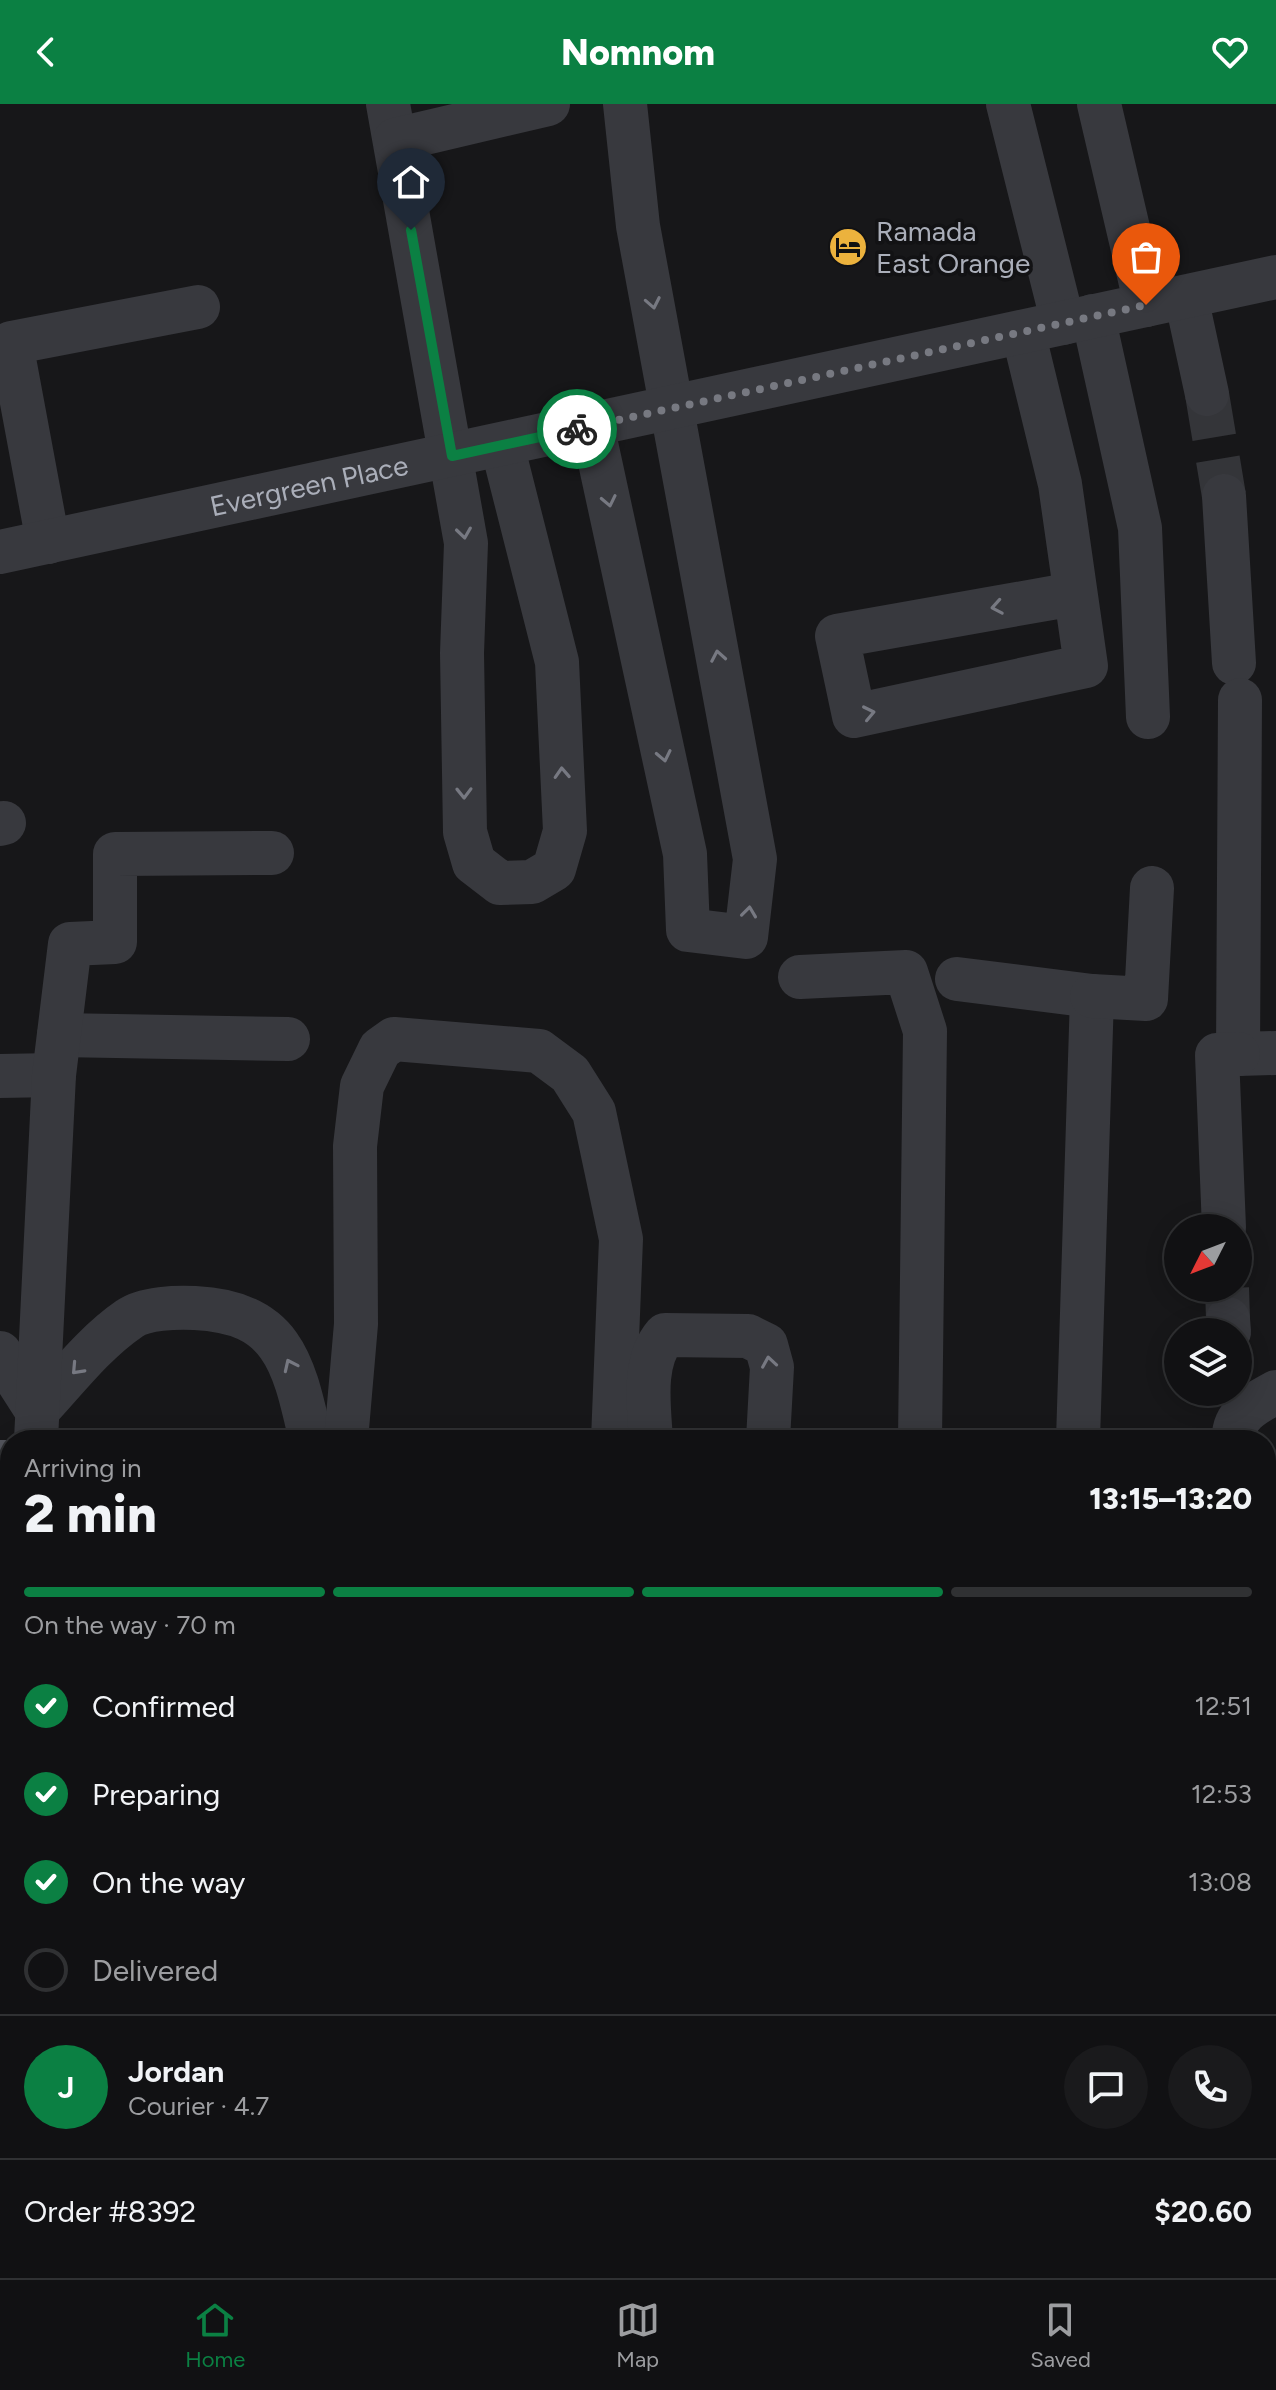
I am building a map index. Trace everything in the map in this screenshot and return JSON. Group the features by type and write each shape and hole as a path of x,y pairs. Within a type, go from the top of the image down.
{"street":[{"path":"502,445 557,662 565,831 554,869 532,882 500,883 474,863 465,832 462,653 466,543 392,122 548,104"},
{"path":"592,425 685,854 688,930 746,937 755,859 638,226 625,104"},
{"path":"1008,104 1060,324 1140,528 1148,717"},
{"path":"1099,104 1166,301 1207,394"},
{"name":"Evergreen Place","path":"0,552 1276,277"},
{"path":"48,542 6,344 198,307"},
{"path":"1060,324 1060,484 1086,666 854,716 837,636 1074,594"},
{"path":"1223,1214 1217,1055 1257,1054 1224,496"},
{"path":"37,1425 56,1055 70,944 115,942 115,854 272,853"},
{"path":"957,979 1092,996 1146,999 1152,888"},
{"path":"800,977 906,972 925,1031 920,1430"},
{"path":"1078,1430 1092,996"},
{"path":"0,1076 56,1055 288,1039"},
{"path":"336,1430 356,1324 355,1146 362,1086 380,1049 394,1039 539,1051 570,1074 594,1112 621,1239 626,1430"},
{"path":"37,1425 103,1341 132,1316 181,1307 226,1309 269,1332 332,1430"},
{"path":"629,1430 650,1375 653,1349 665,1335 748,1336 766,1345 772,1367 769,1430"},
{"path":"0,1353 37,1425"},
{"path":"1233,1421 1246,1408 1276,1392"}],"tunnel":[{"path":"1207,394 1224,496"},
{"path":"1227,1302 1228,1318"}],"way so far":[{"path":"577,429 1146,305"}],"place":[{"name":"Ramada East Orange","path":"848,247"}],"route":[{"path":"411,230 452,456 577,429"}]}
